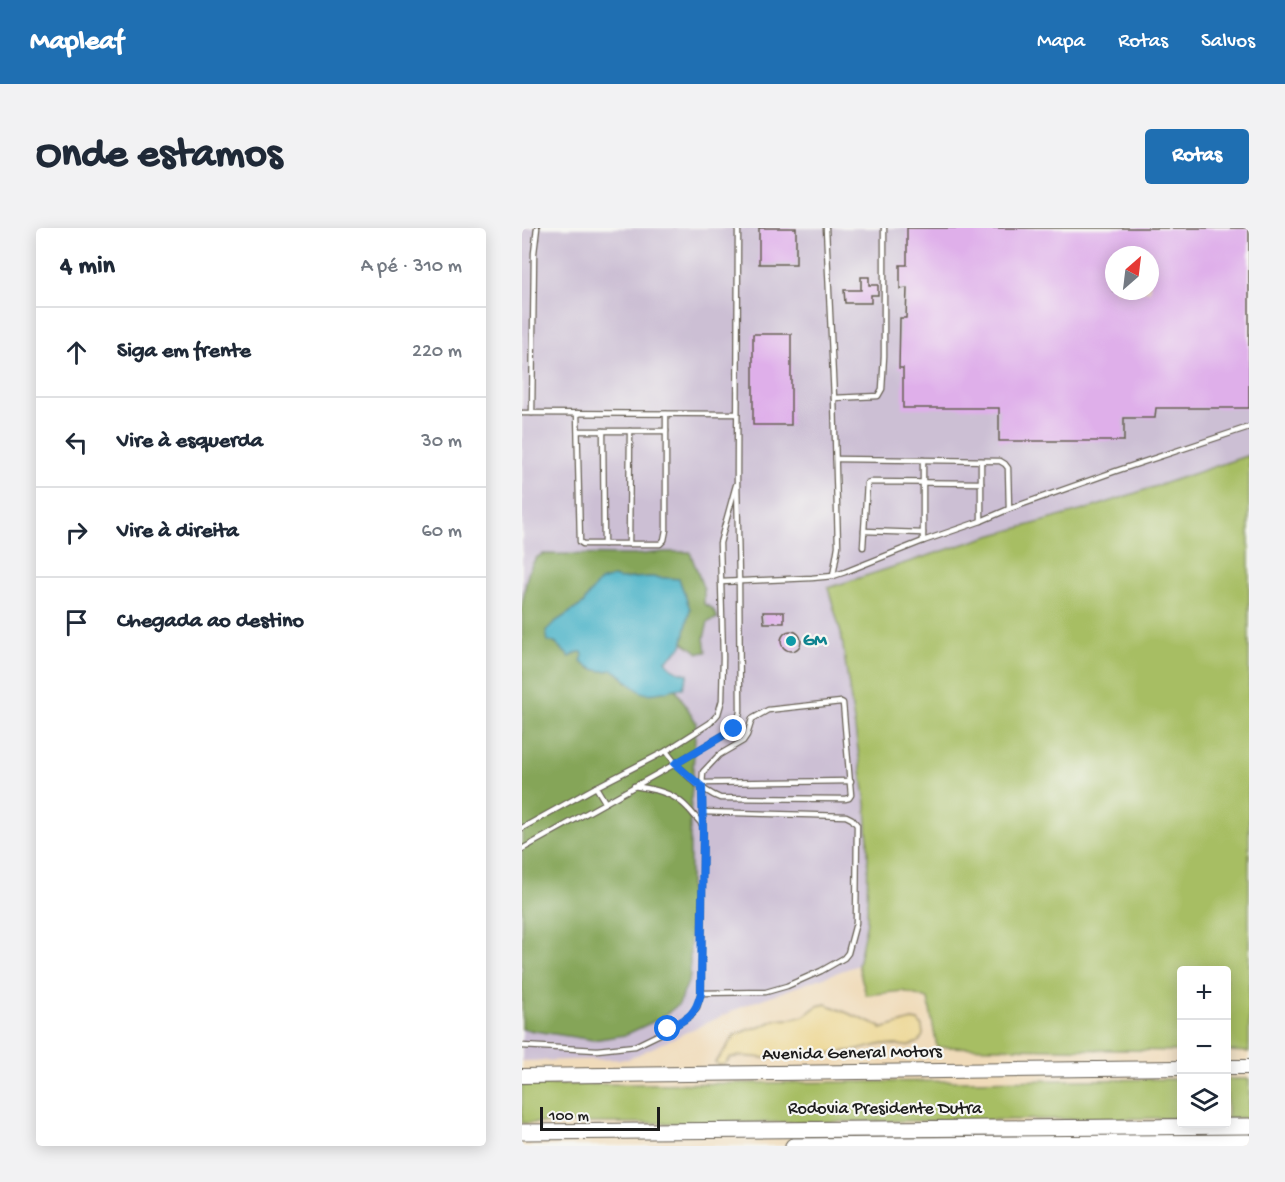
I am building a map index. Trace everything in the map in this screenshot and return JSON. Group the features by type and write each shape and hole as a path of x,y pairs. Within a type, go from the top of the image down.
{"highway":[{"name":"Rodovia Presidente Dutra","path":"522,1132 1249,1126"},
{"name":"Rodovia Presidente Dutra","path":"793,1146 1249,1142"}],"main road":[{"path":"1231,1067 1249,1067"},
{"name":"Avenida General Motors","path":"522,1076 1177,1068"}],"lane":[{"path":"532,413 534,253 537,228"},
{"path":"522,849 675,764 734,729 738,721 740,711 737,480 738,228"},
{"path":"826,228 838,546 832,576"},
{"path":"834,398 878,396 882,390 884,228"},
{"path":"522,413 737,414"},
{"path":"577,413 580,542 583,544 660,544 664,540 666,530 666,414"},
{"path":"721,582 832,576 845,573 1009,509 1249,427"},
{"path":"578,431 666,431"},
{"path":"603,431 604,544"},
{"path":"629,544 630,431"},
{"path":"836,459 1000,461 1008,468 1009,509"},
{"path":"923,460 923,541"},
{"path":"981,461 981,521"},
{"path":"522,828 596,786 666,751 710,723 718,714 722,700 720,543 737,480"},
{"path":"863,547 867,483 981,483"},
{"path":"864,531 923,533"},
{"path":"522,1046 597,1050 635,1046 690,1016 697,1007 701,993 702,785 703,772 719,755 743,741 752,719 768,710 843,703 851,795 845,799 720,798 710,794 702,785 675,764 666,751"},
{"path":"702,785 851,781"},
{"path":"596,786 605,802"},
{"path":"634,786 670,795 681,802 702,824"},
{"path":"701,993 766,992 787,986 844,958 848,953 856,922 857,825 846,816 702,813"}],"shaded area":[{"path":"522,228 1249,228 1249,455 1091,508 986,537 828,588 841,633 866,804 867,921 858,965 748,1004 628,1059 522,1061"}],"green space":[{"path":"1249,455 1249,1052 1231,1051 1231,966 1177,966 1177,1051 937,1047 928,999 903,991 866,995 858,965 867,921 866,804 841,633 828,588 986,537 1091,508"},
{"path":"690,552 704,590 704,604 712,608 718,618 708,622 704,638 706,652 699,653 683,642 690,609 679,579 650,577 616,579 590,593 583,604 555,622 546,631 548,637 570,657 582,652 582,663 591,669 614,670 628,683 662,692 675,688 696,722 690,819 690,977 679,1004 661,1018 625,1035 593,1040 522,1029 522,606 527,577 537,557 543,554 633,555"},
{"path":"1177,1079 1177,1118 522,1123 522,1085"},
{"path":"1231,1079 1249,1079 1249,1118 1231,1118"}],"sand":[{"path":"826,1004 881,1027 881,1029 912,1020 918,1021 922,1026 923,1035 919,1042 907,1046 883,1044 858,1050 821,1054 764,1058 740,1056 730,1058 724,1065 718,1065 715,1062 733,1037 775,1020 804,1016 817,1006"}],"water":[{"path":"613,577 679,579 690,609 682,646 666,661 673,669 688,674 683,688 644,693 616,671 598,670 584,664 581,662 582,652 570,657 555,643 548,641 546,631 555,622 583,604 600,581"}],"building":[{"path":"759,228 796,228 796,264 759,264"},
{"path":"907,228 1249,228 1249,408 1156,408 1155,418 1124,418 1124,441 999,441 999,408 903,408 903,368 899,368 900,318 906,318 907,288 900,289 900,265 907,265"},
{"path":"861,277 869,277 869,285 878,285 878,295 871,295 871,303 845,303 844,290 861,290"},
{"path":"753,334 791,334 791,425 753,425"},
{"path":"763,612 784,612 784,623 764,623"},
{"name":"GM","path":"791,631 798,634 801,641 798,648 791,651 784,648 781,641 784,634"}],"place":[{"name":"GM","path":"791,641"}],"route":[{"path":"668,1029 690,1016 697,1007 701,993 702,787 675,764 734,729"}]}
